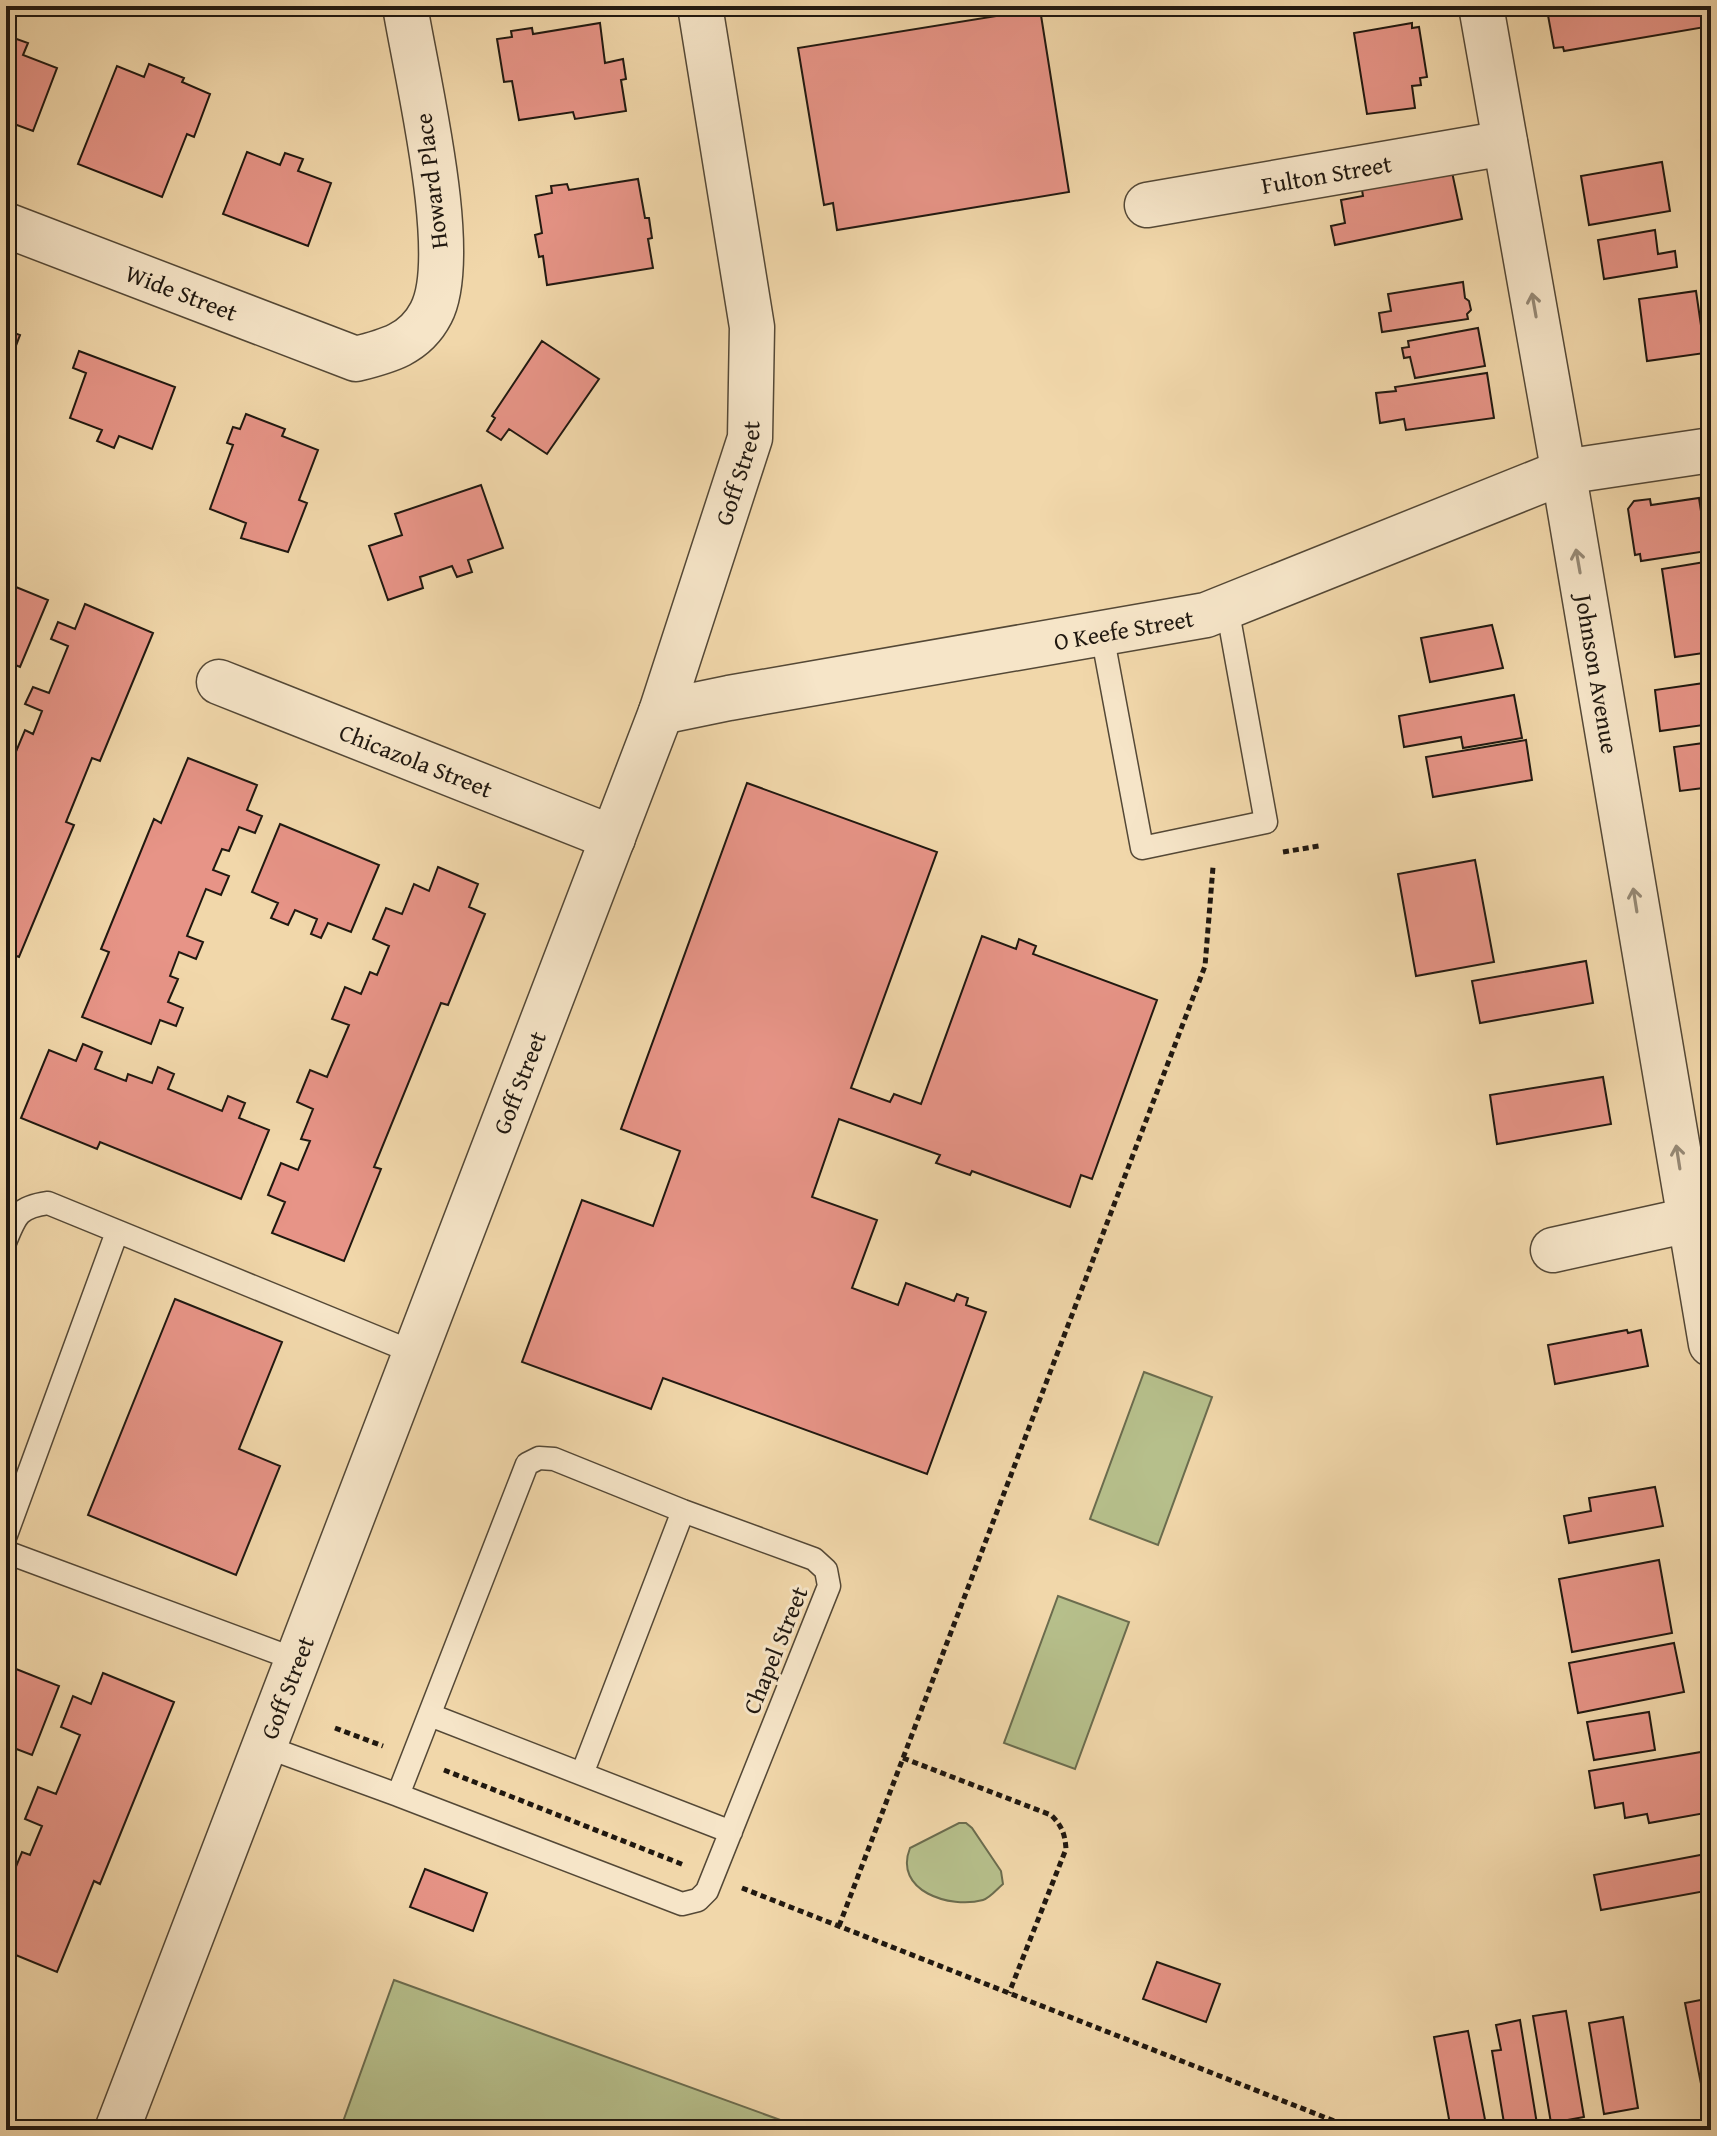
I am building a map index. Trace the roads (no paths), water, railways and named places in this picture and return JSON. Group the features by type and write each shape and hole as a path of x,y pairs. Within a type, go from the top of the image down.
{"street":[{"name":"Howard Place","path":"356,359 392,350 414,336 431,313 439,291 442,237 436,183 405,6"},
{"name":"Goff Street","path":"117,2130 661,712 750,438 752,327 700,6"},
{"name":"Johnson Avenue","path":"1481,6 1711,1344"},
{"name":"Fulton Street","path":"1147,205 1505,143"},
{"name":"Wide Street","path":"6,225 356,359"},
{"name":"O Keefe Street","path":"661,712 1206,615 1563,472 1711,450"},
{"name":"Chicazola Street","path":"219,682 613,838"},
{"path":"1553,1250 1689,1220"}],"lane":[{"path":"1102,634 1142,848 1266,822 1227,607"},
{"path":"6,1240 16,1217 29,1205 48,1203 415,1353"},
{"path":"6,1535 117,1232"},
{"name":"Chapel Street","path":"264,1746 682,1904 698,1900 707,1891 829,1586 826,1570 814,1559 554,1459 539,1458 527,1464 398,1795"},
{"path":"582,1774 683,1511"},
{"path":"6,1552 297,1660"},
{"path":"430,1715 731,1832"}]}
